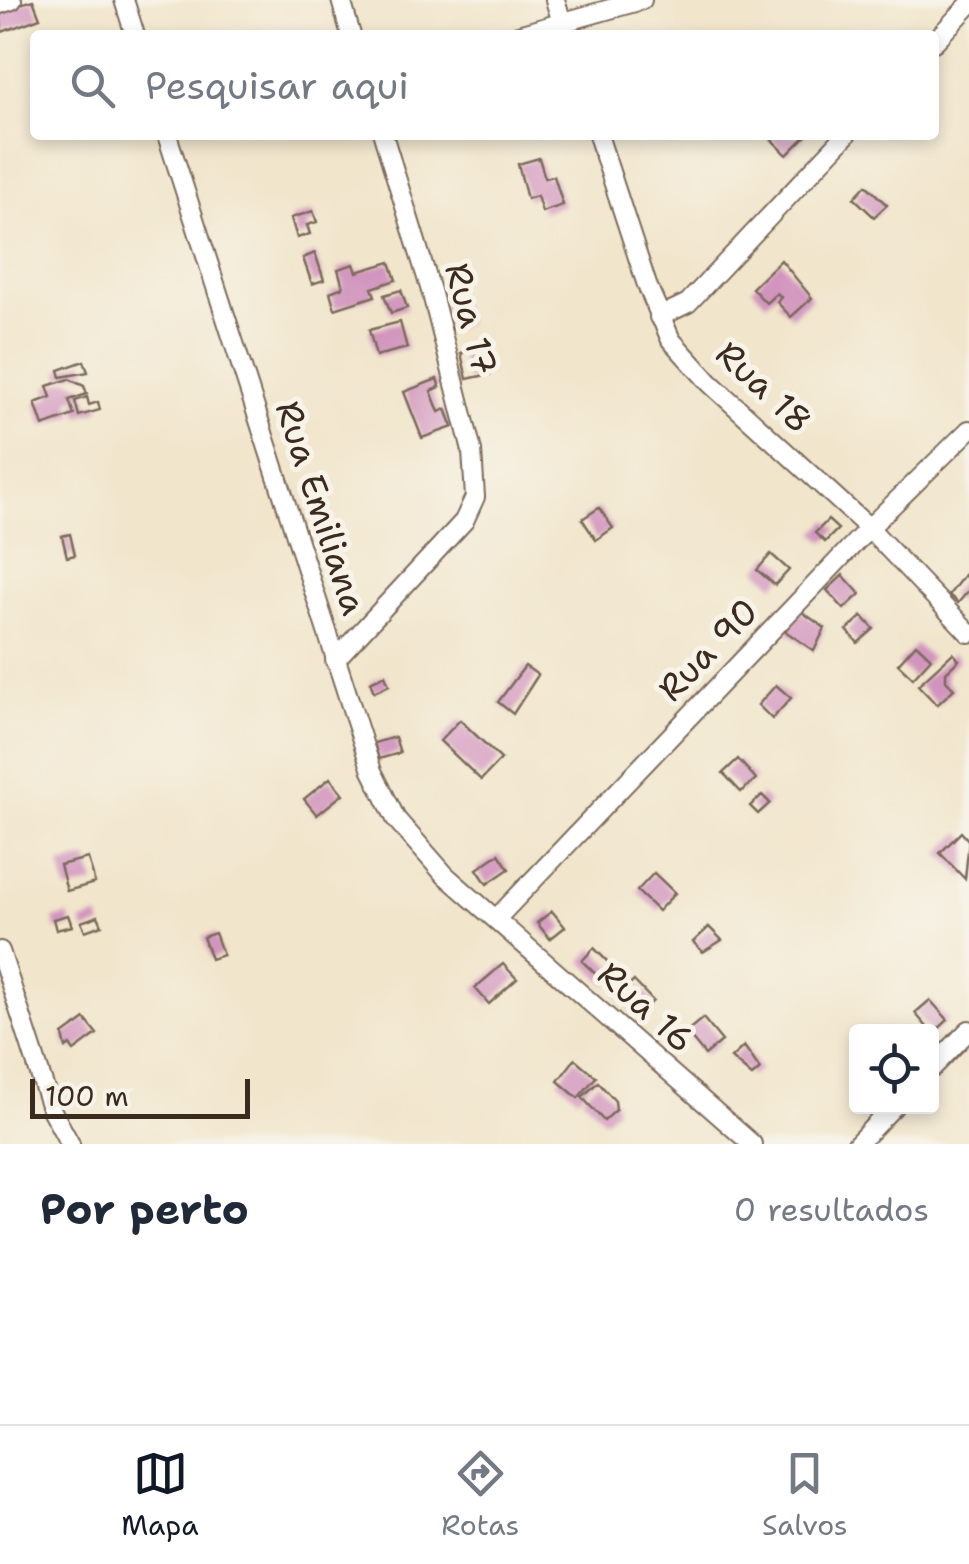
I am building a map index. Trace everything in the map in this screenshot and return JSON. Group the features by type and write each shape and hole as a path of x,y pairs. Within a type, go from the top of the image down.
{"street":[{"path":"0,4 12,0"},
{"path":"124,0 133,30"},
{"path":"340,0 350,30"},
{"path":"555,0 564,28 642,0"},
{"path":"939,37 969,5"},
{"name":"Rua Emiliana","path":"169,140 372,771 396,819 445,875 497,918"},
{"name":"Rua 17","path":"335,660 464,521 475,496 472,451 432,294 384,140"},
{"name":"Rua 18","path":"600,140 659,317 691,364 869,528 969,633"},
{"path":"659,317 688,303 841,140"},
{"name":"Rua 90","path":"497,918 869,528 969,430"},
{"name":"Rua 16","path":"497,918 752,1144"},
{"path":"0,951 52,1111 70,1144"},
{"path":"939,1061 969,1030"},
{"path":"857,1144 886,1114"}],"building":[{"path":"33,0 40,18 2,32 0,10"},
{"path":"772,140 802,140 787,155"},
{"path":"539,158 545,178 554,176 563,205 542,212 537,196 527,199 518,164"},
{"path":"866,185 887,205 874,217 854,198"},
{"path":"313,211 317,222 307,225 310,234 297,238 291,218"},
{"path":"315,253 324,280 312,284 303,258"},
{"path":"781,260 812,298 791,317 777,302 781,297 777,293 766,303 752,288"},
{"path":"390,262 396,280 372,288 375,296 335,309 330,292 343,287 338,269 354,264 357,272"},
{"path":"401,290 407,308 391,313 384,295"},
{"path":"457,296 467,323 452,329 442,301"},
{"path":"400,322 407,348 376,356 369,330"},
{"path":"480,349 490,374 467,379 461,353"},
{"path":"84,361 88,372 61,377 59,370"},
{"path":"69,379 84,386 87,394 69,400 74,415 43,426 35,403 51,397 47,386"},
{"path":"437,379 440,387 431,391 439,412 446,409 453,427 422,438 404,392"},
{"path":"87,397 89,405 98,402 100,410 79,416 75,401"},
{"path":"599,508 613,528 596,540 582,519"},
{"path":"828,520 838,529 825,542 815,533"},
{"path":"70,534 75,555 67,557 62,536"},
{"path":"771,554 789,570 775,585 757,570"},
{"path":"843,575 860,594 844,609 827,590"},
{"path":"964,575 969,580 969,590 958,603 949,595"},
{"path":"799,610 825,628 814,651 785,631"},
{"path":"862,616 874,629 858,643 847,630"},
{"path":"916,644 931,658 913,678 898,664"},
{"path":"953,653 959,660 946,672 946,681 954,689 937,705 918,685"},
{"path":"525,666 538,675 513,714 498,702"},
{"path":"385,675 389,685 374,692 370,682"},
{"path":"776,685 791,698 772,719 758,705"},
{"path":"460,720 501,759 481,780 440,741"},
{"path":"395,737 400,753 379,759 374,743"},
{"path":"738,759 756,779 741,792 723,773"},
{"path":"330,778 343,794 317,815 304,799"},
{"path":"762,795 770,803 758,814 750,806"},
{"path":"961,832 969,841 965,879 940,853"},
{"path":"499,854 509,869 487,884 477,869"},
{"path":"88,858 95,883 67,891 60,865"},
{"path":"654,873 675,893 658,911 637,891"},
{"path":"552,911 565,927 550,939 537,923"},
{"path":"68,915 72,926 56,930 53,919"},
{"path":"98,916 102,925 85,931 81,922"},
{"path":"709,927 722,940 703,952 693,942"},
{"path":"215,933 223,955 211,959 203,937"},
{"path":"594,948 619,973 607,985 582,961"},
{"path":"503,964 517,979 489,1004 475,988"},
{"path":"634,981 653,1001 637,1016 618,995"},
{"path":"930,1000 948,1020 939,1028 939,1024 924,1024 915,1013"},
{"path":"703,1018 722,1041 705,1055 686,1032"},
{"path":"85,1019 97,1034 74,1051 70,1045 66,1048 63,1035"},
{"path":"744,1046 760,1069 752,1076 731,1058"},
{"path":"575,1059 596,1077 578,1098 558,1081"},
{"path":"598,1082 615,1101 616,1110 604,1121 582,1097"}]}
